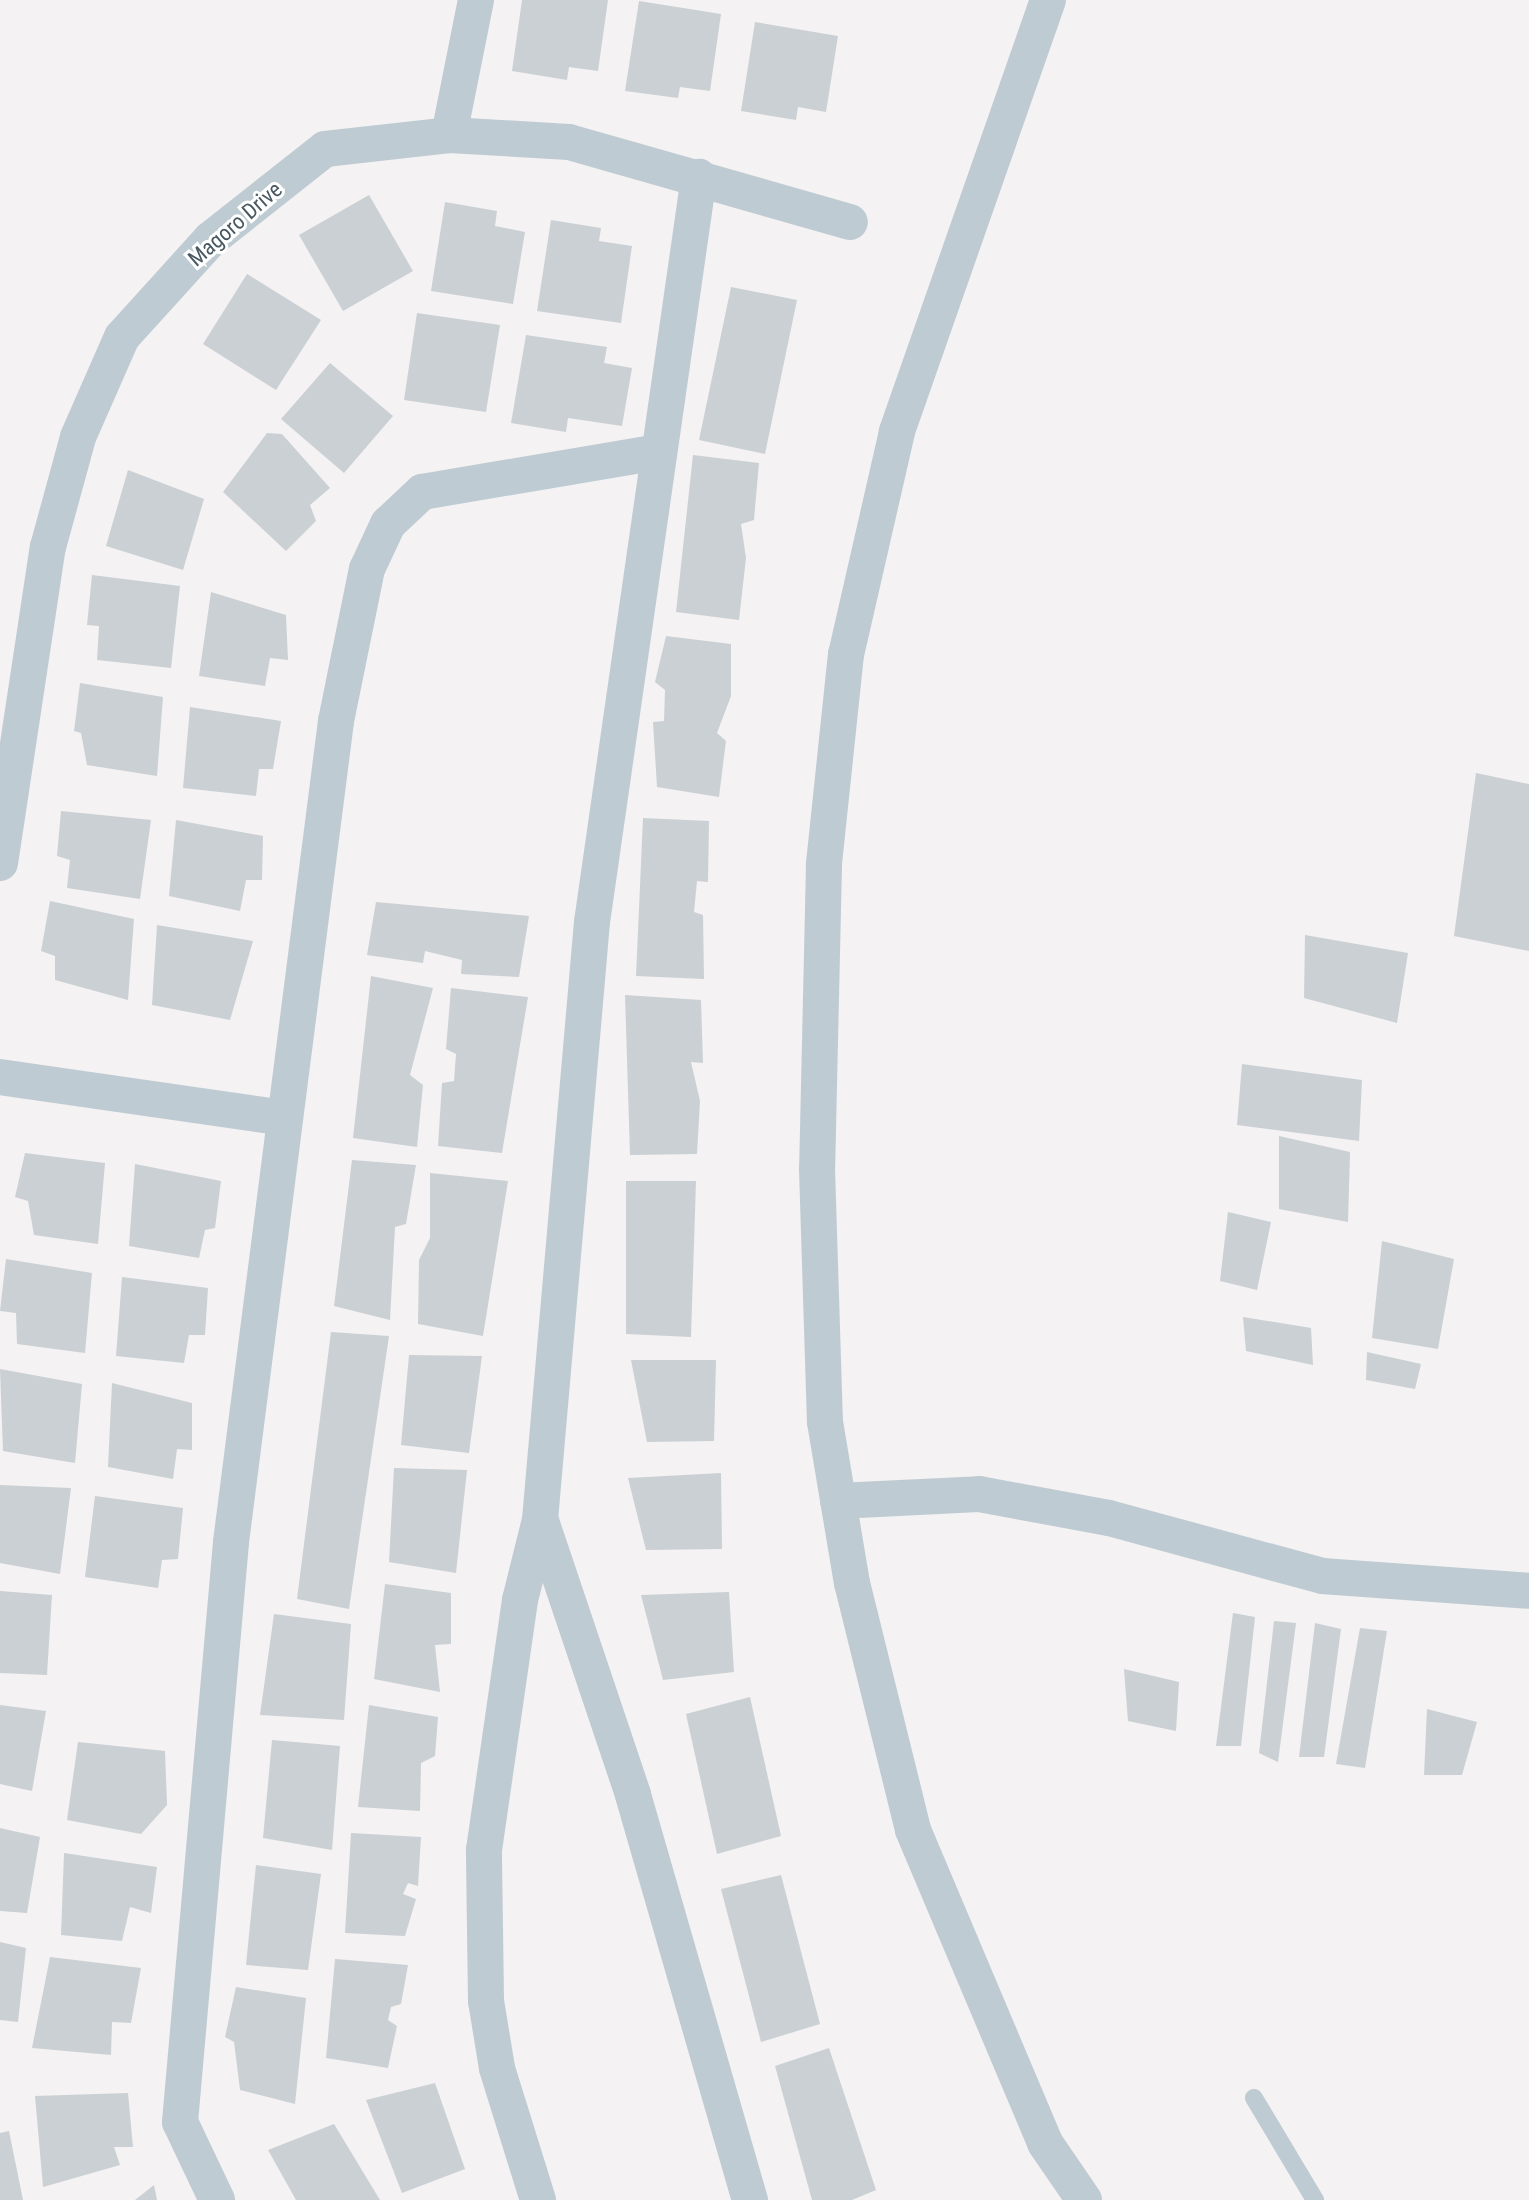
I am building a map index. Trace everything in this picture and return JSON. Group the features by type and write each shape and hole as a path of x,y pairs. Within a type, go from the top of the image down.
{"street":[{"path":"449,135 476,0"},
{"path":"1048,0 897,432 846,654 824,865 817,1169 825,1422 838,1501 913,1830 1045,2143 1084,2200"},
{"name":"Magoro Drive","path":"0,863 48,547 78,437 122,337 211,239 325,149 449,135 569,142 850,222"},
{"path":"538,2200 497,2068 483,1937 484,1850 520,1600 540,1520 592,922 699,177"},
{"path":"217,2200 180,2122 231,1542 336,721 367,569 388,524 422,492 659,452"},
{"path":"0,1077 283,1118"},
{"path":"838,1501 979,1494 1109,1518 1322,1576 1529,1591"},
{"path":"540,1520 633,1795 750,2200"}],"lane":[{"path":"1254,2098 1315,2200"}],"building":[{"path":"522,0 608,0 598,71 569,67 567,80 512,71"},
{"path":"639,1 721,14 710,91 680,87 678,98 625,91"},
{"path":"755,22 838,36 826,112 798,107 796,120 741,111"},
{"path":"369,195 413,271 343,311 299,235"},
{"path":"445,202 497,211 495,226 525,232 513,304 431,291"},
{"path":"551,220 601,228 599,241 632,246 621,323 537,311"},
{"path":"247,274 321,320 276,390 203,344"},
{"path":"731,287 797,300 765,454 699,440"},
{"path":"417,313 500,325 486,412 404,400"},
{"path":"526,335 607,347 604,363 632,368 622,426 568,418 566,432 511,423"},
{"path":"330,363 393,416 344,473 281,419"},
{"path":"267,433 282,434 330,488 310,505 316,521 286,551 223,492"},
{"path":"693,455 759,463 754,520 741,524 746,558 739,620 676,612"},
{"path":"128,470 204,499 183,570 106,546"},
{"path":"92,575 180,586 171,668 97,660 99,626 87,625"},
{"path":"211,592 286,615 288,660 270,658 265,686 199,676"},
{"path":"666,636 731,644 731,696 717,733 726,741 719,797 657,787 653,722 664,721 665,690 655,682"},
{"path":"80,683 163,697 157,776 87,765 81,733 74,731"},
{"path":"190,707 281,721 273,769 259,769 256,796 183,788"},
{"path":"1476,773 1529,784 1529,951 1454,936"},
{"path":"61,811 151,820 140,899 67,888 70,860 57,856"},
{"path":"643,818 709,821 708,882 697,881 694,912 703,915 704,979 636,976"},
{"path":"176,820 263,836 262,880 246,880 240,911 169,896"},
{"path":"50,901 134,919 128,1000 55,980 55,956 41,951"},
{"path":"376,902 529,916 519,977 461,974 462,960 425,951 423,963 367,955"},
{"path":"157,925 253,941 230,1020 152,1005"},
{"path":"1305,935 1408,953 1397,1023 1304,998"},
{"path":"371,976 433,988 410,1075 423,1085 417,1147 353,1138"},
{"path":"451,988 528,997 502,1153 438,1146 442,1083 454,1081 456,1054 446,1049"},
{"path":"625,995 701,1000 703,1063 691,1062 700,1101 697,1154 630,1155"},
{"path":"1242,1064 1362,1080 1359,1141 1237,1125"},
{"path":"1279,1136 1350,1152 1348,1222 1279,1209"},
{"path":"25,1153 105,1163 98,1244 34,1235 28,1201 15,1197"},
{"path":"352,1160 416,1165 406,1224 395,1227 390,1320 334,1306"},
{"path":"135,1164 221,1181 215,1228 205,1230 199,1258 129,1246"},
{"path":"430,1173 508,1181 483,1336 418,1324 419,1260 430,1238"},
{"path":"626,1181 696,1181 691,1337 626,1334"},
{"path":"1228,1212 1271,1222 1257,1290 1220,1281"},
{"path":"1382,1241 1454,1259 1438,1349 1372,1338"},
{"path":"6,1259 92,1273 85,1353 17,1344 16,1313 0,1311"},
{"path":"122,1277 208,1288 205,1335 189,1335 184,1363 116,1356"},
{"path":"1243,1317 1311,1328 1313,1365 1246,1351"},
{"path":"331,1332 389,1336 349,1609 297,1599"},
{"path":"1367,1352 1421,1364 1415,1389 1366,1380"},
{"path":"409,1355 482,1356 469,1453 401,1445"},
{"path":"631,1360 716,1360 714,1441 647,1442"},
{"path":"0,1369 82,1384 75,1463 3,1451"},
{"path":"112,1383 192,1403 192,1450 177,1449 173,1479 108,1467"},
{"path":"394,1468 467,1470 456,1573 389,1562"},
{"path":"721,1473 722,1549 646,1550 628,1478"},
{"path":"0,1485 71,1488 60,1574 0,1563"},
{"path":"95,1496 183,1508 178,1559 162,1560 158,1588 85,1577"},
{"path":"385,1584 451,1593 451,1644 435,1645 440,1692 374,1679"},
{"path":"0,1591 52,1595 47,1675 0,1673"},
{"path":"729,1592 734,1672 663,1680 641,1595"},
{"path":"1233,1613 1255,1617 1241,1746 1216,1746"},
{"path":"274,1614 351,1624 344,1720 260,1715"},
{"path":"1274,1621 1296,1623 1278,1762 1259,1753"},
{"path":"1315,1623 1341,1629 1324,1757 1299,1757"},
{"path":"1360,1628 1387,1631 1365,1768 1336,1764"},
{"path":"1124,1669 1179,1682 1176,1731 1128,1721"},
{"path":"750,1697 781,1836 717,1854 686,1714"},
{"path":"0,1705 46,1711 32,1791 0,1784"},
{"path":"369,1705 438,1717 435,1756 421,1763 420,1811 358,1807"},
{"path":"1427,1709 1477,1722 1462,1775 1424,1775"},
{"path":"272,1740 340,1746 332,1850 263,1838"},
{"path":"78,1742 165,1751 167,1805 141,1834 67,1820"},
{"path":"0,1828 40,1837 27,1913 0,1911"},
{"path":"351,1833 421,1837 418,1886 408,1883 403,1894 416,1899 405,1936 345,1933"},
{"path":"64,1853 157,1867 151,1913 130,1907 122,1941 61,1935"},
{"path":"256,1865 321,1874 308,1970 246,1965"},
{"path":"781,1875 820,2024 761,2042 721,1889"},
{"path":"0,1942 26,1948 18,2022 0,2020"},
{"path":"50,1957 141,1968 131,2023 112,2022 111,2055 32,2048"},
{"path":"335,1959 408,1965 401,2004 391,2007 388,2020 397,2026 388,2068 326,2058"},
{"path":"236,1987 306,1998 295,2104 240,2090 234,2042 225,2037"},
{"path":"829,2048 876,2190 852,2200 812,2200 775,2066"},
{"path":"435,2083 465,2169 402,2193 366,2100"},
{"path":"128,2093 133,2147 114,2147 120,2165 43,2187 35,2096"},
{"path":"334,2124 380,2200 296,2200 268,2150"},
{"path":"9,2131 23,2200 0,2200 0,2133"},
{"path":"154,2185 157,2200 135,2200"}]}
